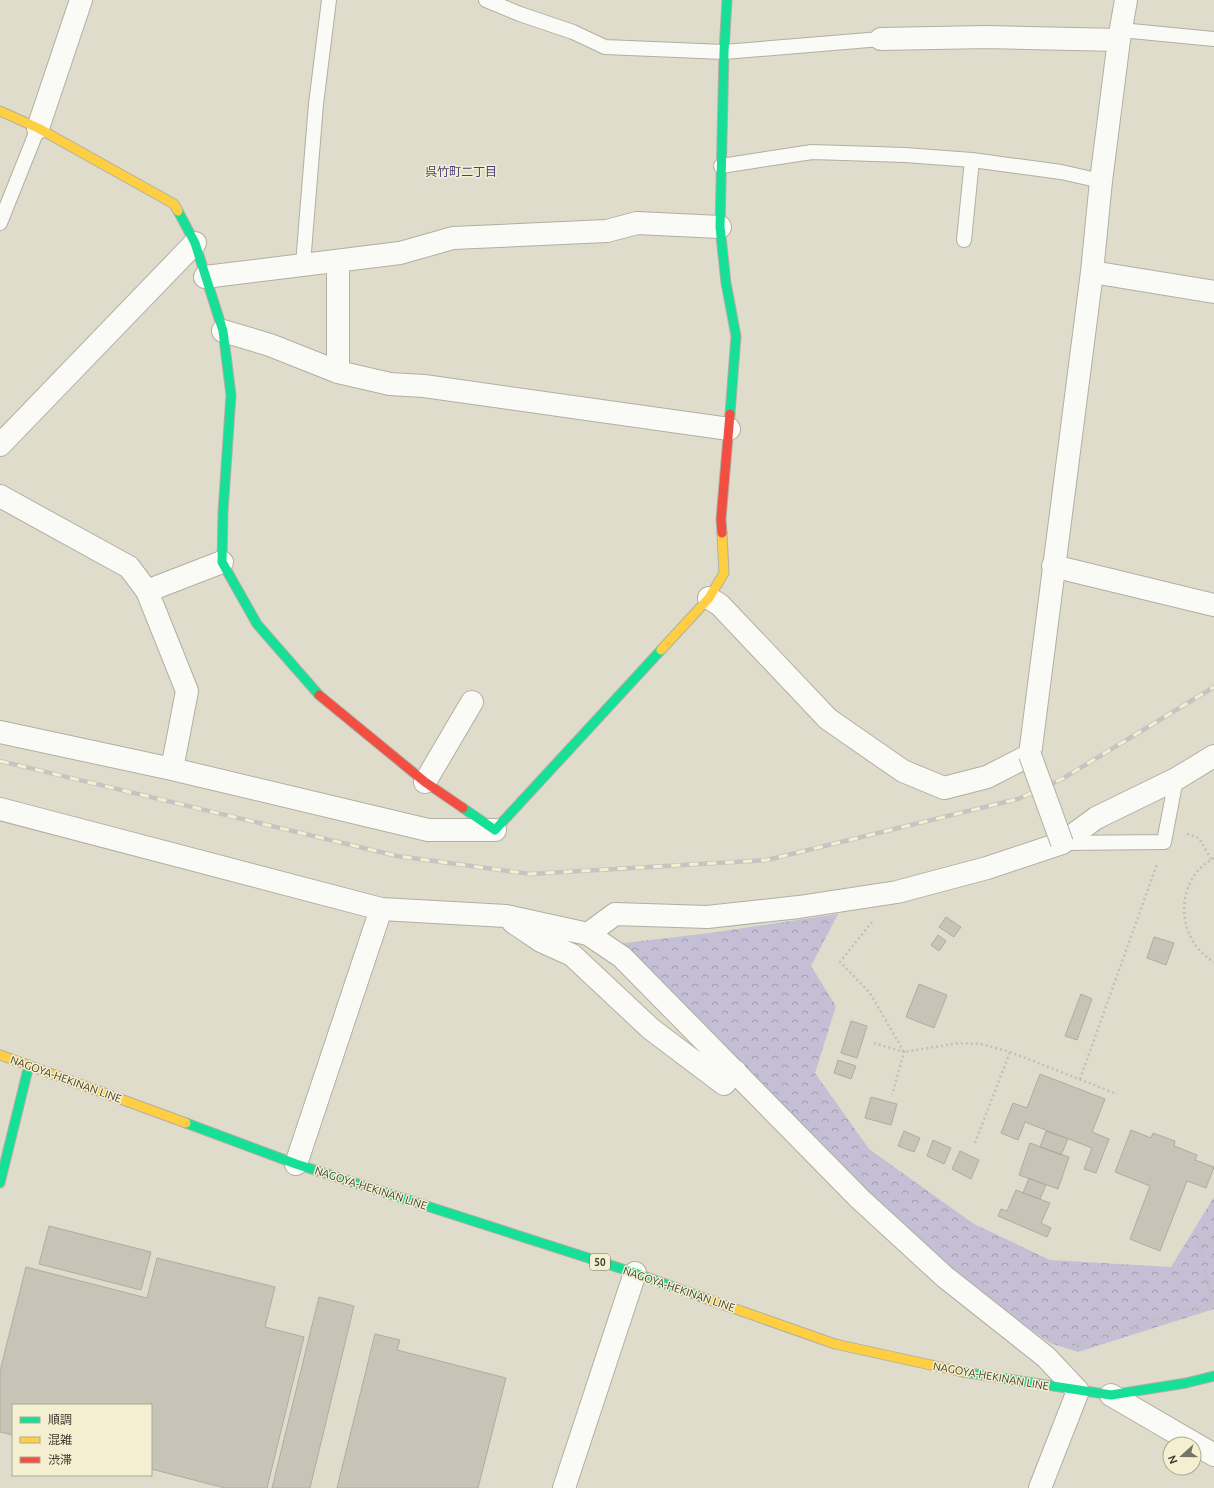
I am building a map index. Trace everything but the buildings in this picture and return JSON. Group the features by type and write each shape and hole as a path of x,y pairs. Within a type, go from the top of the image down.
{"street":[{"path":"38,128 81,0"},
{"path":"0,732 172,770 428,830 495,830 709,598 724,573 721,519 736,336 726,282 720,227 724,52 727,0"},
{"path":"1062,843 1030,755 1053,566 1092,272 1101,181 1126,0"},
{"path":"880,39 1120,35"},
{"path":"0,111 38,128 174,204 195,243 223,331 231,395 223,512 222,562 257,624 316,692 425,782 495,830"},
{"path":"205,277 400,253 453,238 607,231 637,223 720,227"},
{"path":"0,445 195,243"},
{"path":"338,261 338,372"},
{"path":"1092,272 1214,292"},
{"path":"223,331 270,345 338,372 390,384 424,386 729,429"},
{"path":"0,496 129,567 147,591 187,691 172,770"},
{"path":"147,591 222,562"},
{"path":"1053,566 1214,605"},
{"path":"709,598 720,605 828,719 903,771 944,788 987,777 1030,755"},
{"path":"425,782 472,702"},
{"path":"588,934 615,914 707,917 799,907 897,892 987,868 1062,843 1096,818 1176,779 1214,756"},
{"path":"0,809 381,909 506,916 588,934 622,957 860,1199 945,1277 1046,1357 1078,1391 1040,1488"},
{"path":"296,1164 381,909"},
{"path":"506,916 541,941 572,955 651,1028 724,1084 735,1071"},
{"name":"NAGOYA-HEKINAN LINE","path":"0,1055 296,1164 635,1273 835,1344 952,1370 1111,1395 1186,1383 1214,1376"},
{"path":"0,1183 29,1065"},
{"path":"564,1488 635,1273"},
{"path":"1111,1395 1214,1455"}],"lane":[{"path":"303,264 316,104 329,0"},
{"path":"486,0 520,14 573,32 605,47 724,52 880,39"},
{"path":"1120,35 1214,39"},
{"path":"0,223 38,128"},
{"path":"721,166 812,152 905,154 972,160 1061,172 1101,181"},
{"path":"964,240 972,160"},
{"path":"1062,843 1164,842 1176,779"}],"path":[{"path":"1167,827 1199,838 1213,859 1201,868 1192,879 1186,891 1184,919 1194,944 1203,955 1214,962"},
{"path":"1080,1079 1164,842"},
{"path":"873,921 840,962 870,992 904,1052 892,1095"},
{"path":"874,1043 904,1052 959,1043 981,1044 1010,1052 1117,1094"},
{"path":"975,1143 1010,1052"},
{"path":"1046,1357 1095,1336 1212,1303 1199,1242 1214,1240"}],"green space":[{"path":"838,914 811,966 836,1006 815,1073 869,1149 974,1224 1050,1260 1171,1267 1214,1197 1214,1309 1078,1352 1050,1343 949,1272 616,944 710,933"}],"railway":[{"path":"0,761 397,856 530,874 767,860 1018,799 1062,779 1214,687"}],"traffic: fast":[{"path":"727,0 724,52 720,227 726,283 736,336 730,414"},
{"path":"178,211 195,243 223,331 231,395 223,512 222,562 257,624 319,695"},
{"path":"463,808 495,830 661,650"},
{"path":"0,1183 29,1065"},
{"path":"186,1123 296,1164 635,1273 707,1299"},
{"path":"963,1372 1111,1395 1186,1383 1214,1376"}],"traffic: slow":[{"path":"0,111 38,128 174,204 178,211"},
{"path":"661,650 709,598 724,573 722,533"},
{"path":"0,1055 186,1123"},
{"path":"707,1299 835,1344 963,1372"}],"traffic: jam":[{"path":"722,533 721,519 730,414"},
{"path":"319,695 425,782 463,808"}],"district":[{"name":"呉竹町二丁目","path":"461,171"}]}
